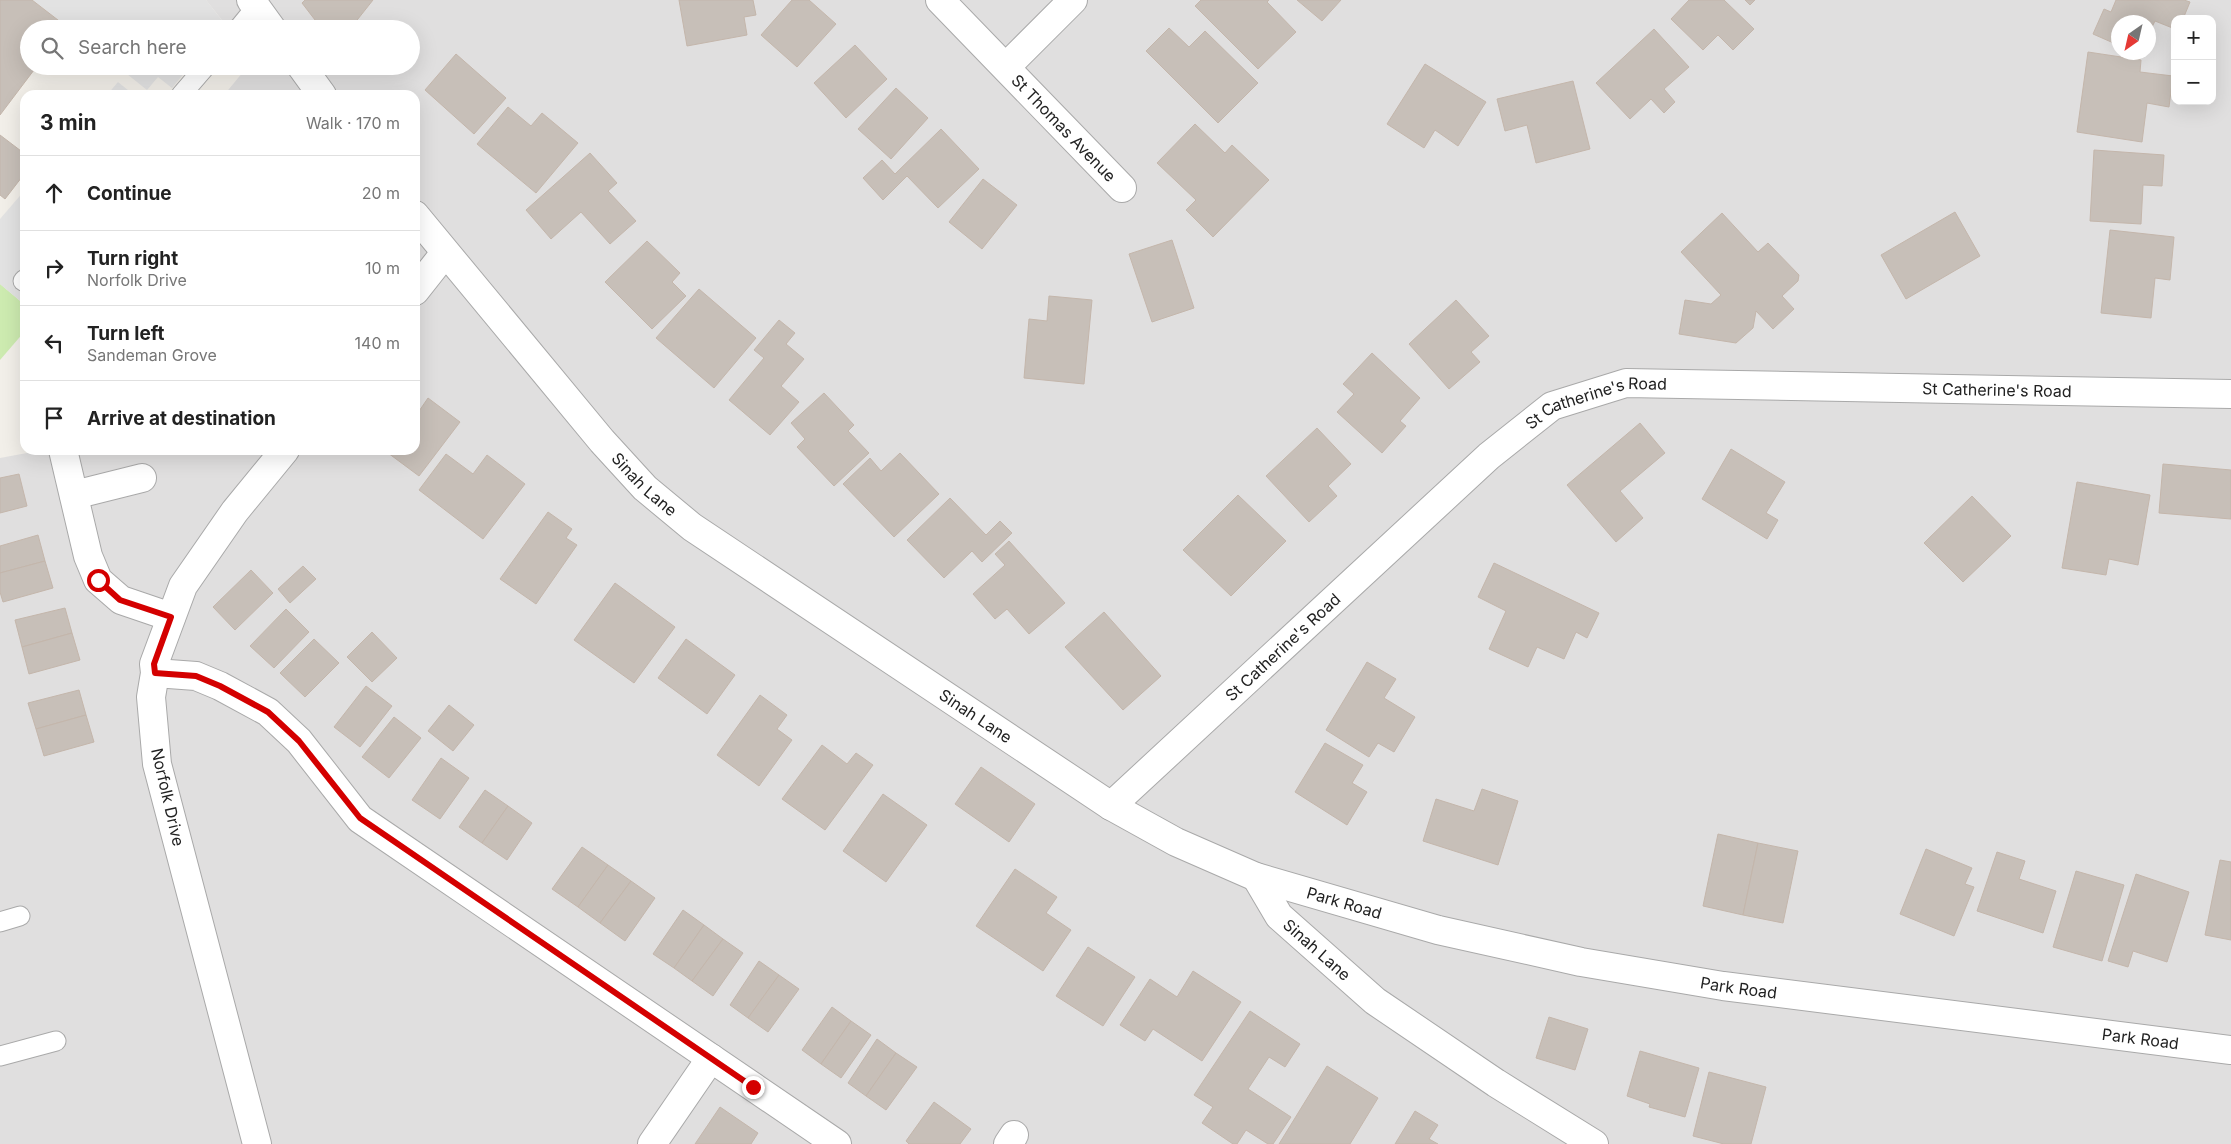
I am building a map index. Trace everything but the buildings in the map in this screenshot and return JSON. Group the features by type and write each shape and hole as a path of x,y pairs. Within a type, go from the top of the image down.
{"street":[{"name":"St Thomas Avenue","path":"940,0 1122,188"},
{"name":"St Thomas Avenue","path":"1006,67 1073,0"},
{"path":"254,4 266,20"},
{"path":"308,75 318,90"},
{"name":"Sinah Lane","path":"420,221 602,440 645,488 692,528 1111,806 1176,842 1256,877 1279,916 1375,1001 1589,1143"},
{"path":"420,284 445,253"},
{"name":"St Catherine's Road","path":"1111,806 1489,456 1552,406 1626,383 2231,394"},
{"path":"65,455 88,556 98,580 120,600 171,617"},
{"name":"Norfolk Drive","path":"258,1144 157,764 151,697 155,673 154,664 183,586 235,511 281,455"},
{"path":"74,494 142,478"},
{"path":"155,673 196,676 220,686 268,712 299,741 360,818 837,1144"},
{"name":"Park Road","path":"1256,877 1438,930 1581,962 1723,986 2231,1050"},
{"path":"652,1144 711,1058"}],"lane":[{"path":"244,20 254,4"},
{"path":"186,90 199,75"},
{"path":"0,922 20,916"},
{"path":"0,1056 56,1040"}],"shaded area":[{"path":"32,0 206,0 222,20 58,20"},
{"path":"206,0 2231,0 2231,1144 0,1144 0,458 20,454 420,455 420,90 228,90 241,75 420,75 420,20 222,20"},
{"path":"128,75 183,75 172,88 158,77 147,90"},
{"path":"118,82 128,90 111,90"},
{"path":"20,196 20,301 0,284 0,219"}],"green space":[{"path":"0,284 20,301 20,337 0,360"}],"route":[{"path":"98,580 120,600 171,617 154,664 155,673 196,676 220,686 268,712 299,741 360,818 753,1087"}]}
